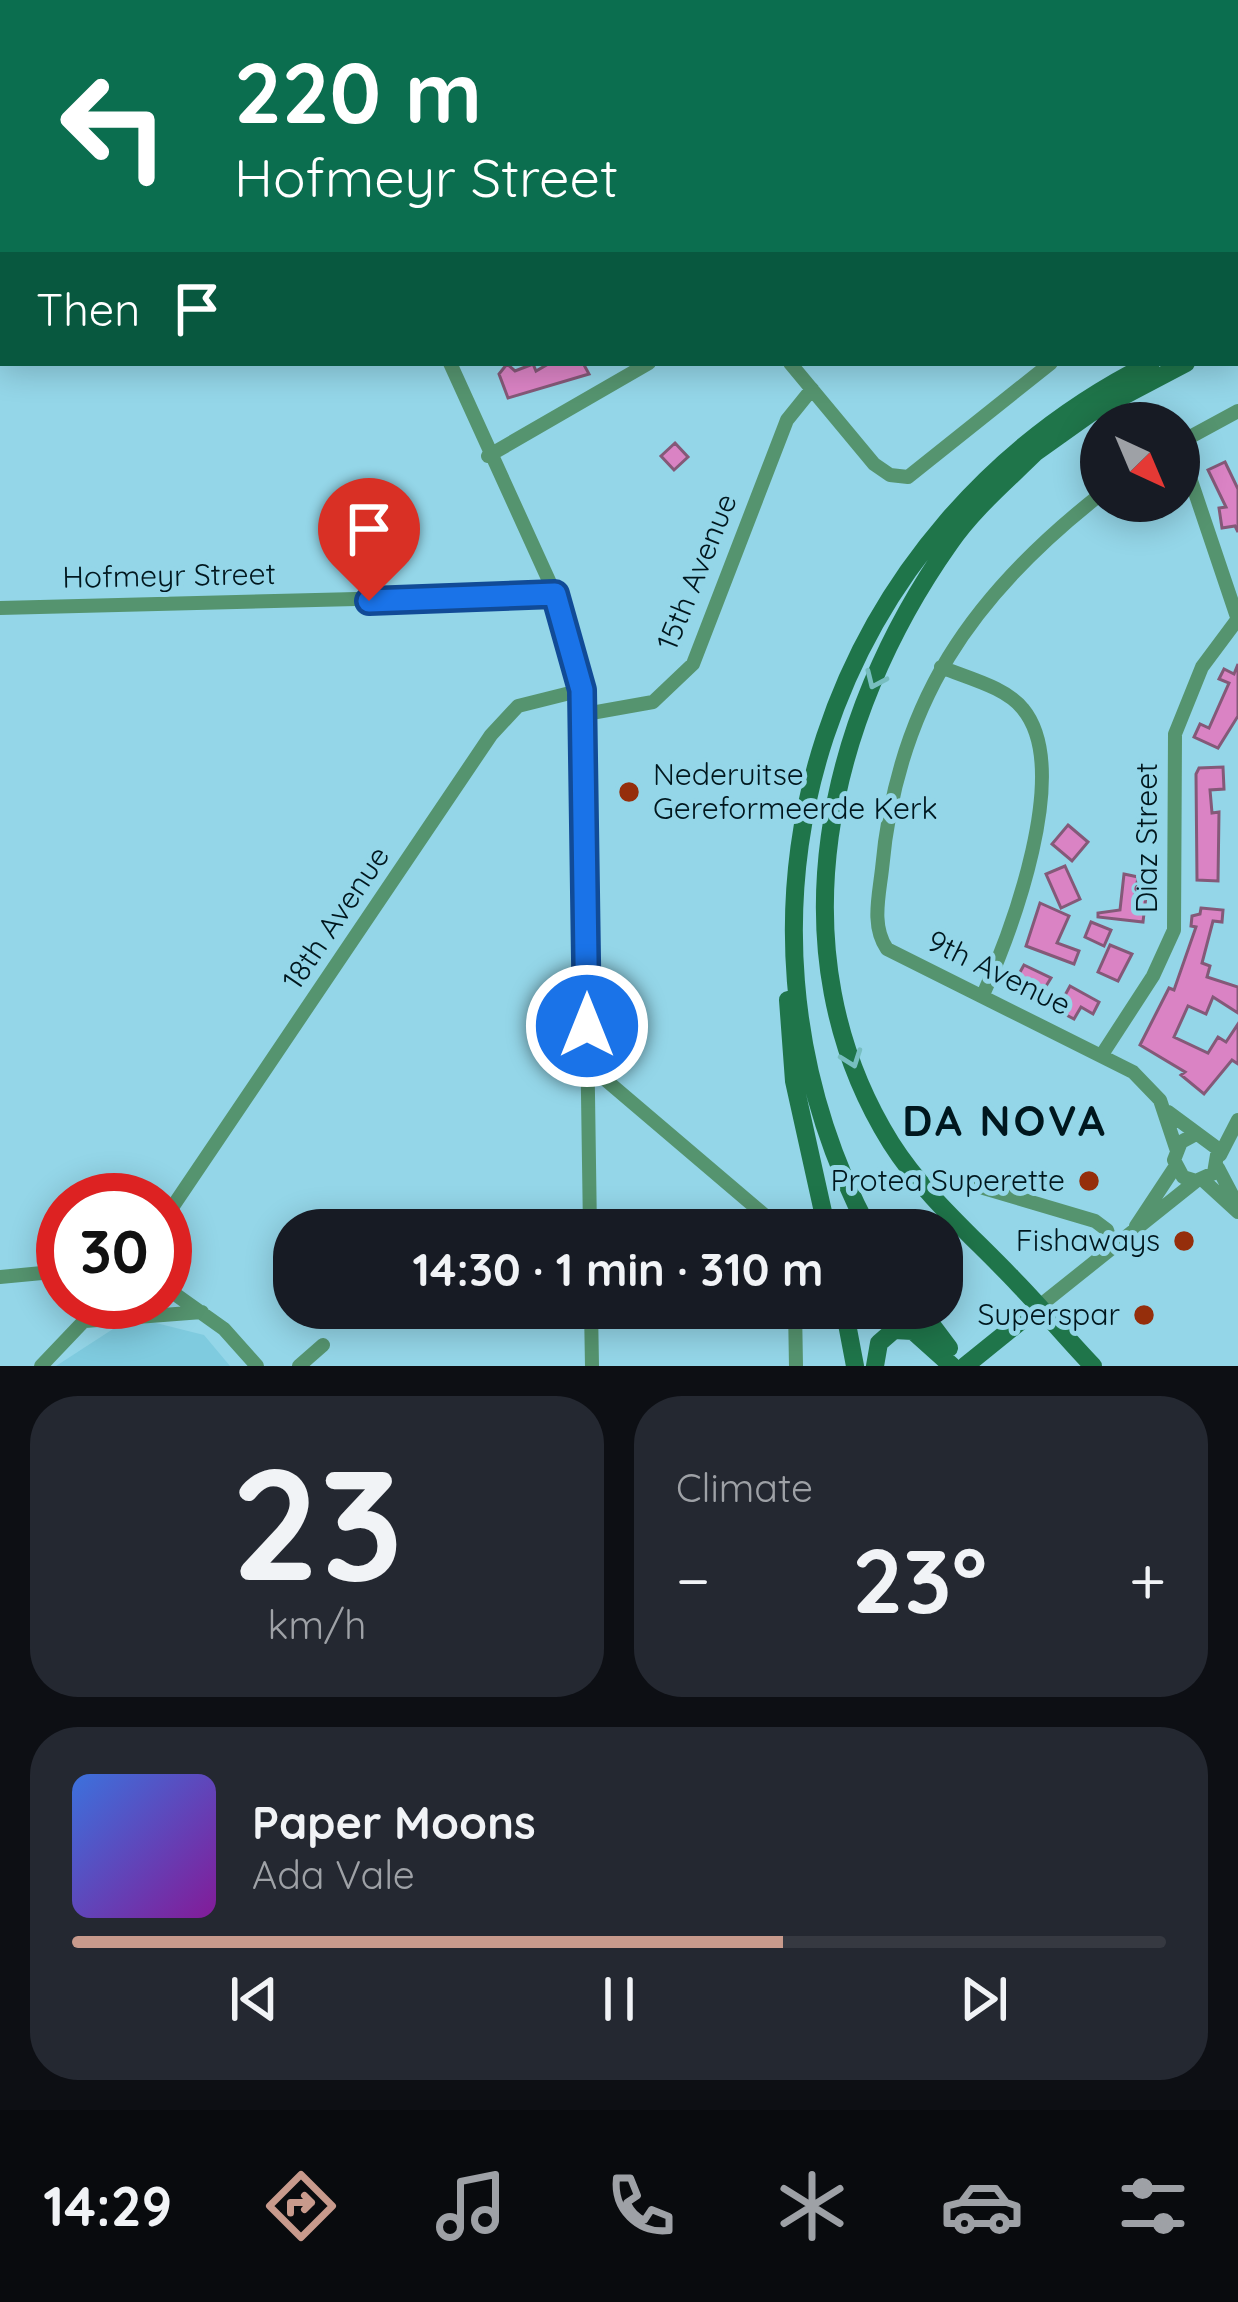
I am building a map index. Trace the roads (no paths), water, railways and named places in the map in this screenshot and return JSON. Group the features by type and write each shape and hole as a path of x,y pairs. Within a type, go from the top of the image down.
{"main road":[{"path":"821,1209 794,1082 784,962 791,887 819,749 835,704 893,592 945,523 1006,460 1084,400 1146,366"},
{"path":"804,1028 796,949 799,887 813,795 841,707 899,596 987,493 1038,450 1091,413 1180,366"},
{"path":"1038,450 952,539 893,640 835,791 823,900 835,1004 876,1115 926,1192 1093,1366"},
{"path":"791,887 792,949 804,1028 826,1121 861,1209"},
{"path":"935,1329 964,1366 1037,1308"},
{"path":"844,1366 845,1329"},
{"path":"849,1329 856,1366"},
{"path":"875,1366 879,1343 894,1330 913,1331 952,1366"}],"street":[{"path":"451,366 488,456 555,594 582,690 590,1209"},
{"path":"488,456 644,366"},
{"path":"793,366 874,464 902,477 923,469 989,409 1047,366"},
{"name":"15th Avenue","path":"580,715 653,702 692,664 787,420 812,389"},
{"path":"1200,432 1238,411"},
{"path":"1200,507 1238,620"},
{"name":"9th Avenue","path":"1080,513 984,601 941,667 916,726 886,826 878,931 887,949 1103,1053 1150,1086 1164,1108 1177,1148"},
{"name":"Hofmeyr Street","path":"0,608 555,594"},
{"name":"Diaz Street","path":"1103,1053 1153,976 1174,930 1175,734 1202,668 1238,620"},
{"path":"941,667 1014,699 1036,729 1040,757 1034,847 1025,893 983,995"},
{"name":"18th Avenue","path":"192,1178 491,735 518,706 582,690"},
{"path":"587,1064 757,1209"},
{"name":"9th Avenue","path":"1164,1108 1199,1136 1219,1162 1238,1209"},
{"path":"1037,1308 1199,1181 1219,1162 1238,1119"},
{"path":"1136,1226 1175,1167 1177,1148 1238,1119"},
{"path":"1175,1167 1238,1209"},
{"path":"970,1184 1095,1221 1107,1230 1112,1246"},
{"path":"0,1277 36,1274"},
{"path":"192,1306 257,1366"},
{"path":"192,1313 202,1312"},
{"path":"41,1366 77,1329"},
{"path":"591,1329 592,1366"},
{"path":"795,1329 796,1366"},
{"path":"299,1366 323,1345"}],"place":[{"name":"Nederuitse Gereformeerde Kerk","path":"629,792"},
{"name":"Protea Superette","path":"1089,1181"},
{"name":"Fishaways","path":"1184,1241"},
{"name":"Superspar","path":"1144,1315"}],"district":[{"name":"DA NOVA","path":"1005,1121"}]}
